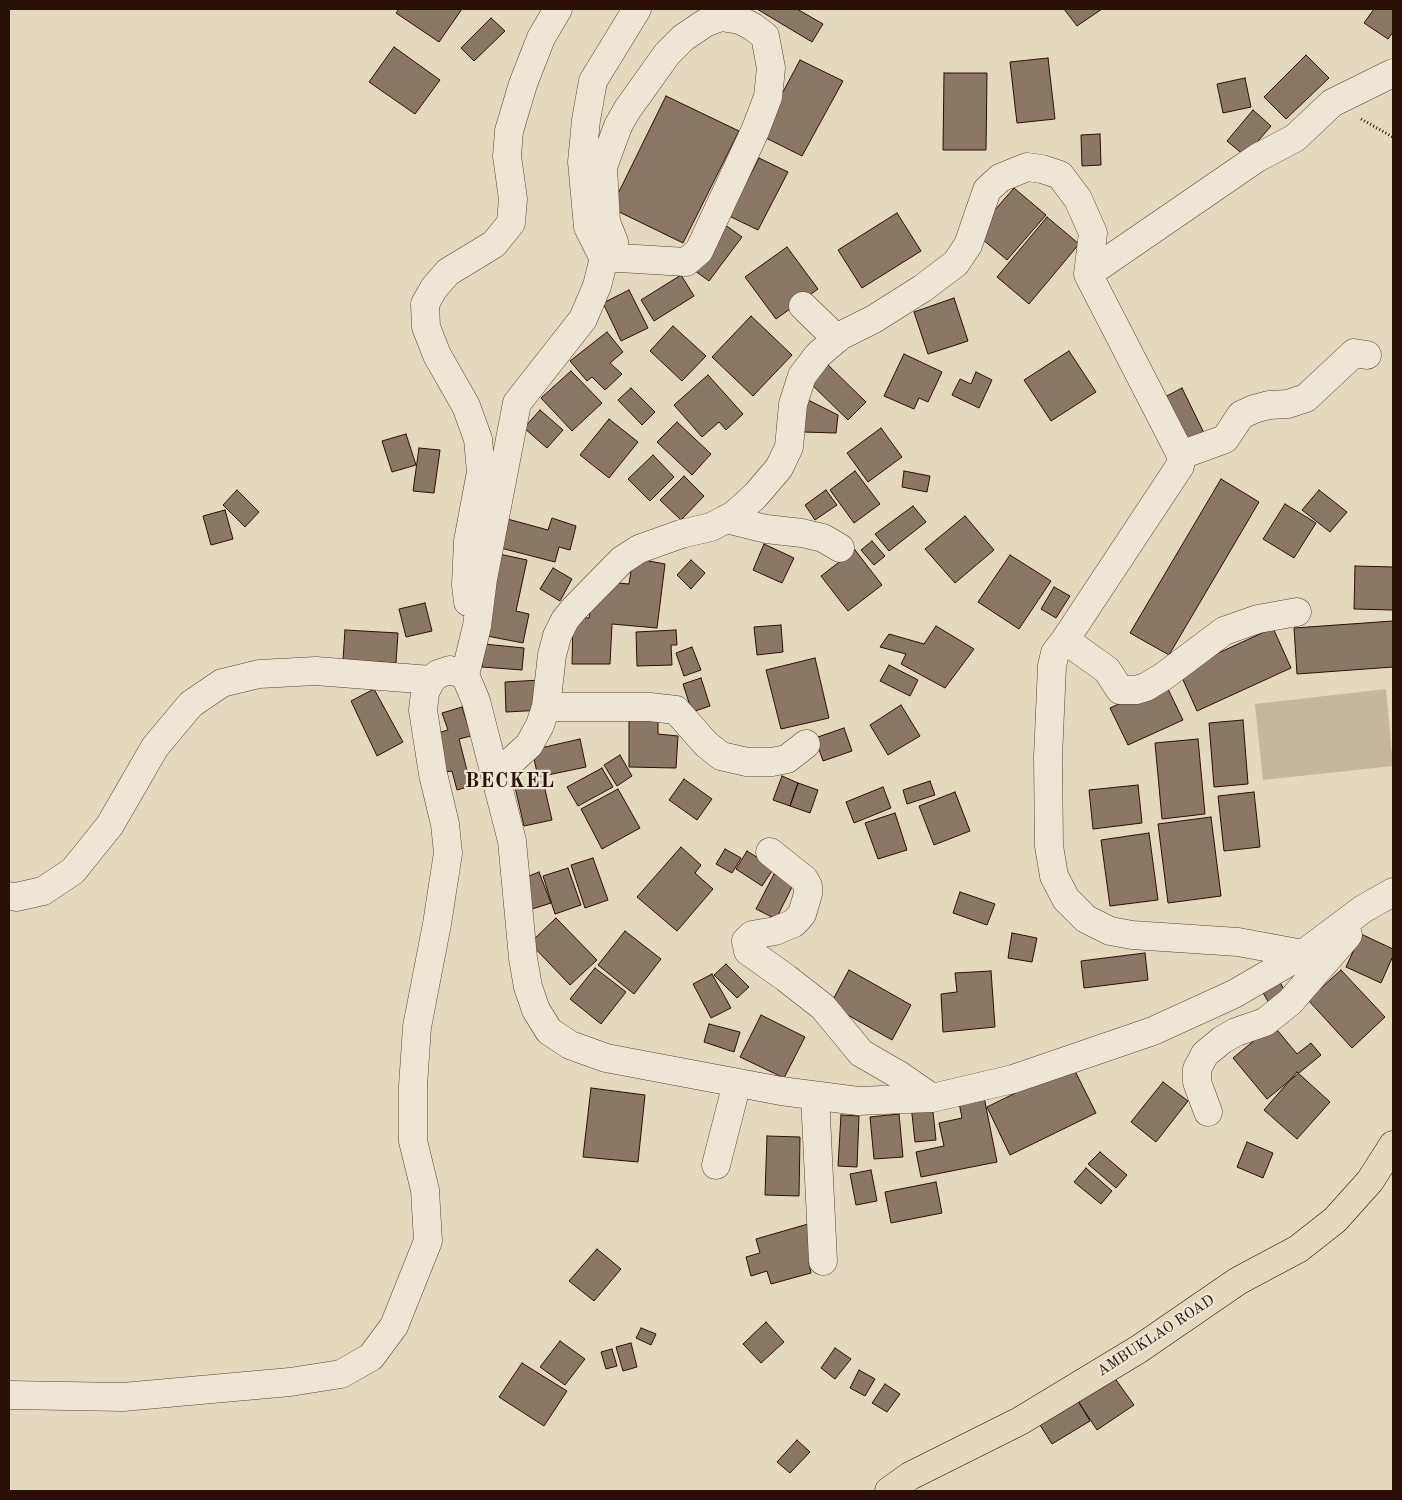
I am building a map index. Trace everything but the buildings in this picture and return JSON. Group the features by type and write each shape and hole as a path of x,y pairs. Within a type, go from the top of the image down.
{"main road":[{"name":"AMBUKLAO ROAD","path":"889,1491 910,1476 1020,1421 1138,1349 1238,1281 1298,1249 1335,1220 1370,1181 1393,1144"}],"street":[{"path":"477,626 468,603 466,585 468,541 481,472 478,439 466,406 438,355 426,327 426,304 434,288 448,272 494,244 511,223 513,199 507,156 509,131 523,84 541,38 558,9"},
{"path":"637,9 593,81 586,120 582,162 588,227 612,257 686,262 699,252 755,131 768,96 771,68 765,36 740,20 721,17 706,23 683,38 667,54 627,110 618,126 603,167 606,222 612,257 583,319 517,403 483,579 477,626 465,675 476,701 512,841 523,958 528,986 536,1010 548,1031 570,1045 606,1058 737,1083 858,1101 932,1098 1013,1079 1153,1031 1234,994 1303,954 1363,909 1393,892"},
{"path":"1088,274 1257,158 1295,138 1332,102 1393,73"},
{"path":"495,776 528,745 540,725 546,707 552,655 557,636 565,620 574,609 622,560 639,549 681,534 711,527 734,515 755,496 779,468 789,447 793,404 802,376 818,355 840,336 874,319 923,288 956,263 968,245 986,190 1000,178 1027,167 1042,169 1060,175 1078,199 1092,232 1088,274 1181,455 1180,466 1055,653 1052,666 1048,757 1049,846 1054,876 1066,898 1086,919 1110,931 1132,935 1238,942 1303,954"},
{"path":"803,306 836,339"},
{"path":"1181,455 1225,439 1241,416 1254,408 1288,404 1306,398 1354,353 1367,355"},
{"path":"726,519 766,529 802,533 823,538 840,548"},
{"path":"1065,640 1106,670 1120,690 1136,690 1146,687 1164,676 1224,631 1258,620 1297,612"},
{"path":"9,1395 123,1397 290,1382 342,1374 371,1357 394,1326 428,1240 425,1190 413,1141 416,1027 437,924 448,853 445,824 433,774 422,710 425,693 431,680 438,674 450,670 465,675"},
{"path":"9,896 16,897 43,891 73,871 110,825 155,746 191,704 222,683 259,674 316,671 431,680"},
{"path":"546,707 650,707 676,710 706,744 720,756 747,762 772,762 787,758 806,744"},
{"path":"770,852 804,879 808,886 808,894 802,914 794,922 774,931 752,935 746,941 748,951 823,1008 861,1054 899,1075 932,1098"},
{"path":"1208,1112 1197,1082 1197,1068 1205,1054 1222,1040 1236,1032 1265,1022 1290,1002 1308,979 1360,924 1363,909"},
{"path":"716,1165 737,1083"},
{"path":"816,1096 823,1261"}],"shaded area":[{"path":"1386,689 1393,766 1263,780 1255,704"}],"district":[{"name":"BECKEL","path":"510,782"}]}
